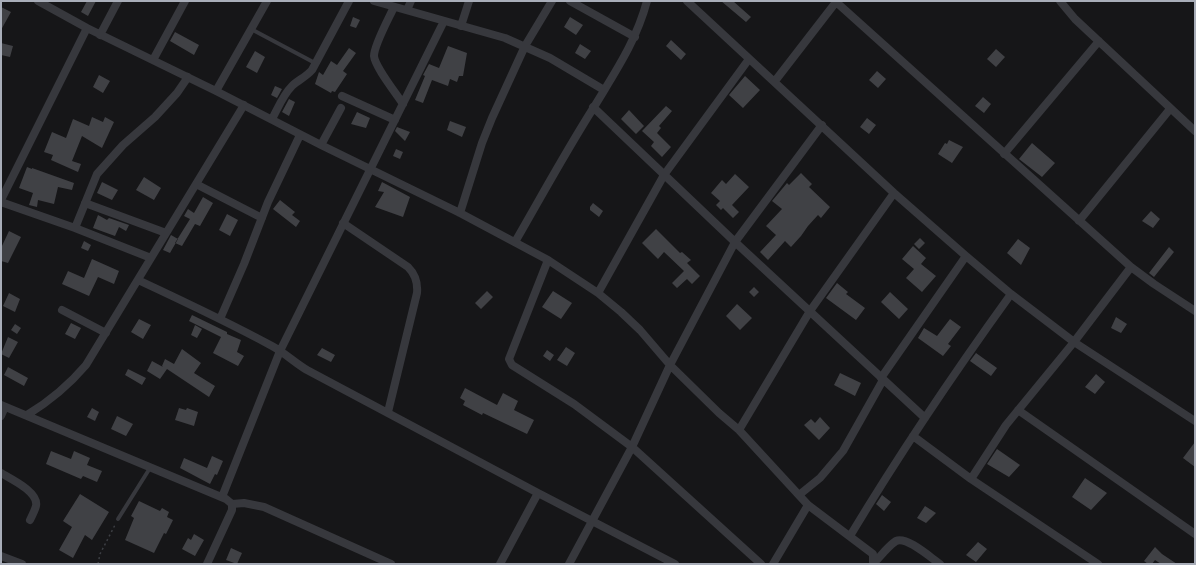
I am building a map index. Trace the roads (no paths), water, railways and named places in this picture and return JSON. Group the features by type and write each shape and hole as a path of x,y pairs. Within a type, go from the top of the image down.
{"street":[{"path":"38,1 88,28 460,213 548,260 598,293 621,312 670,365 719,413 739,430 808,505 873,554 873,564"},
{"path":"100,34 118,1"},
{"path":"153,60 185,1"},
{"path":"216,91 267,1"},
{"path":"272,119 285,95 293,85 309,74 349,1"},
{"path":"374,1 505,38 550,58 604,90"},
{"path":"407,10 411,1"},
{"path":"461,26 469,1"},
{"path":"460,213 482,143 524,46 552,1"},
{"path":"570,1 635,37"},
{"path":"515,242 622,62 635,37 647,1"},
{"path":"687,1 894,193 1010,294 1074,342 1195,421"},
{"path":"775,81 836,1 1131,267 1195,311"},
{"path":"1060,1 1075,19 1195,131"},
{"path":"394,7 375,50 374,58 377,66 403,104"},
{"path":"222,497 280,351 444,21"},
{"path":"88,28 2,197 151,258"},
{"path":"1004,154 1099,41"},
{"path":"598,293 664,175 749,59"},
{"path":"75,228 97,174 123,145 155,117 177,93 188,77"},
{"path":"342,96 395,120"},
{"path":"27,415 56,396 77,376 86,364 244,105"},
{"path":"594,107 735,242 925,418"},
{"path":"321,145 341,108"},
{"path":"1079,221 1170,109"},
{"path":"569,564 632,447 670,365 735,242 822,125"},
{"path":"220,319 277,181 300,134"},
{"path":"196,184 262,218"},
{"path":"739,430 810,311 894,193"},
{"path":"85,204 166,233"},
{"path":"343,223 408,267 414,274 417,283 417,292 388,412"},
{"path":"799,495 820,478 843,451 882,379 966,256"},
{"path":"548,260 509,359 510,362 514,367 574,404 632,447 761,564"},
{"path":"971,479 995,441 1018,410 1074,342 1131,267"},
{"path":"138,280 220,319 280,351 300,366 675,564"},
{"path":"850,536 913,436 1010,294"},
{"path":"62,310 106,333"},
{"path":"1,416 3,406 222,497 232,504"},
{"path":"1018,410 1195,534"},
{"path":"913,436 971,479 1098,564"},
{"path":"1,473 25,488 34,497 36,506 30,520"},
{"path":"500,564 538,493"},
{"path":"232,504 237,502 255,504 274,510 391,564"},
{"path":"207,564 232,510 232,504"},
{"path":"773,564 808,505"},
{"path":"873,564 894,543 902,540 909,542 940,564"},
{"path":"1,556 22,564"}],"lane":[{"path":"251,29 315,63"},
{"path":"118,520 150,468"}]}
